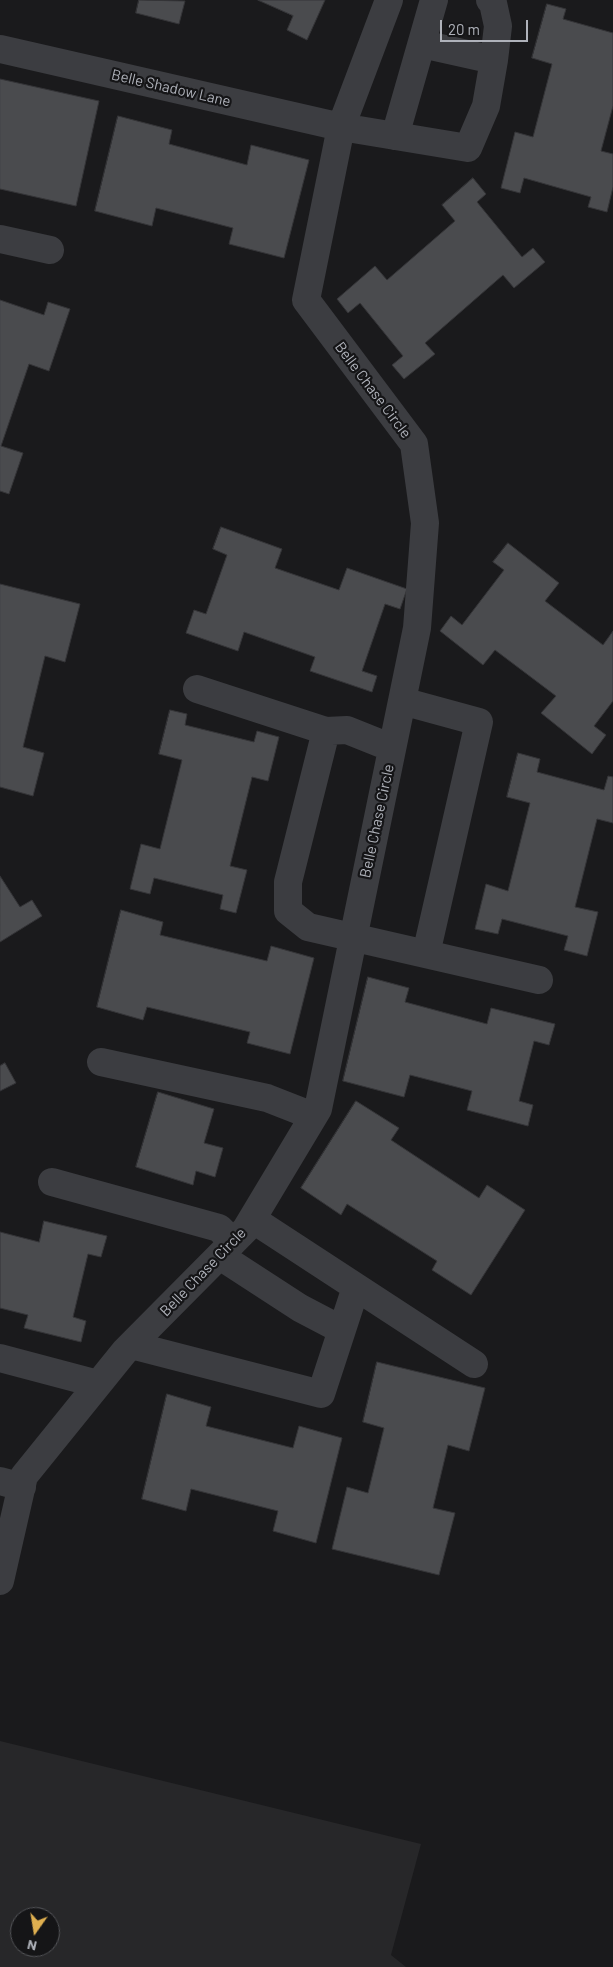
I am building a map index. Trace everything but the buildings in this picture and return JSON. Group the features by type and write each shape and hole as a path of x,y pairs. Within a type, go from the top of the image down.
{"street":[{"name":"Belle Chase Circle","path":"0,1581 11,1484 24,1476 131,1345 226,1249 252,1219 318,1109 417,628 424,523 414,444 306,300 342,128 389,0"},
{"path":"395,136 434,0"},
{"path":"422,44 494,60 498,26 493,3 490,0"},
{"name":"Belle Shadow Lane","path":"0,49 342,128 468,148 486,106 494,60"},
{"path":"0,239 50,250"},
{"path":"197,689 326,731 347,730 392,748"},
{"path":"402,701 479,722 426,954"},
{"path":"326,731 288,882 288,911 308,927 540,980"},
{"path":"101,1062 267,1098 313,1116"},
{"path":"52,1182 219,1228 226,1249 300,1308 342,1330"},
{"path":"252,1219 474,1364"},
{"path":"131,1345 321,1394 356,1287"},
{"path":"0,1358 98,1384"}],"shaded area":[{"path":"0,1741 421,1844 391,1955 406,1967 0,1967"}]}
